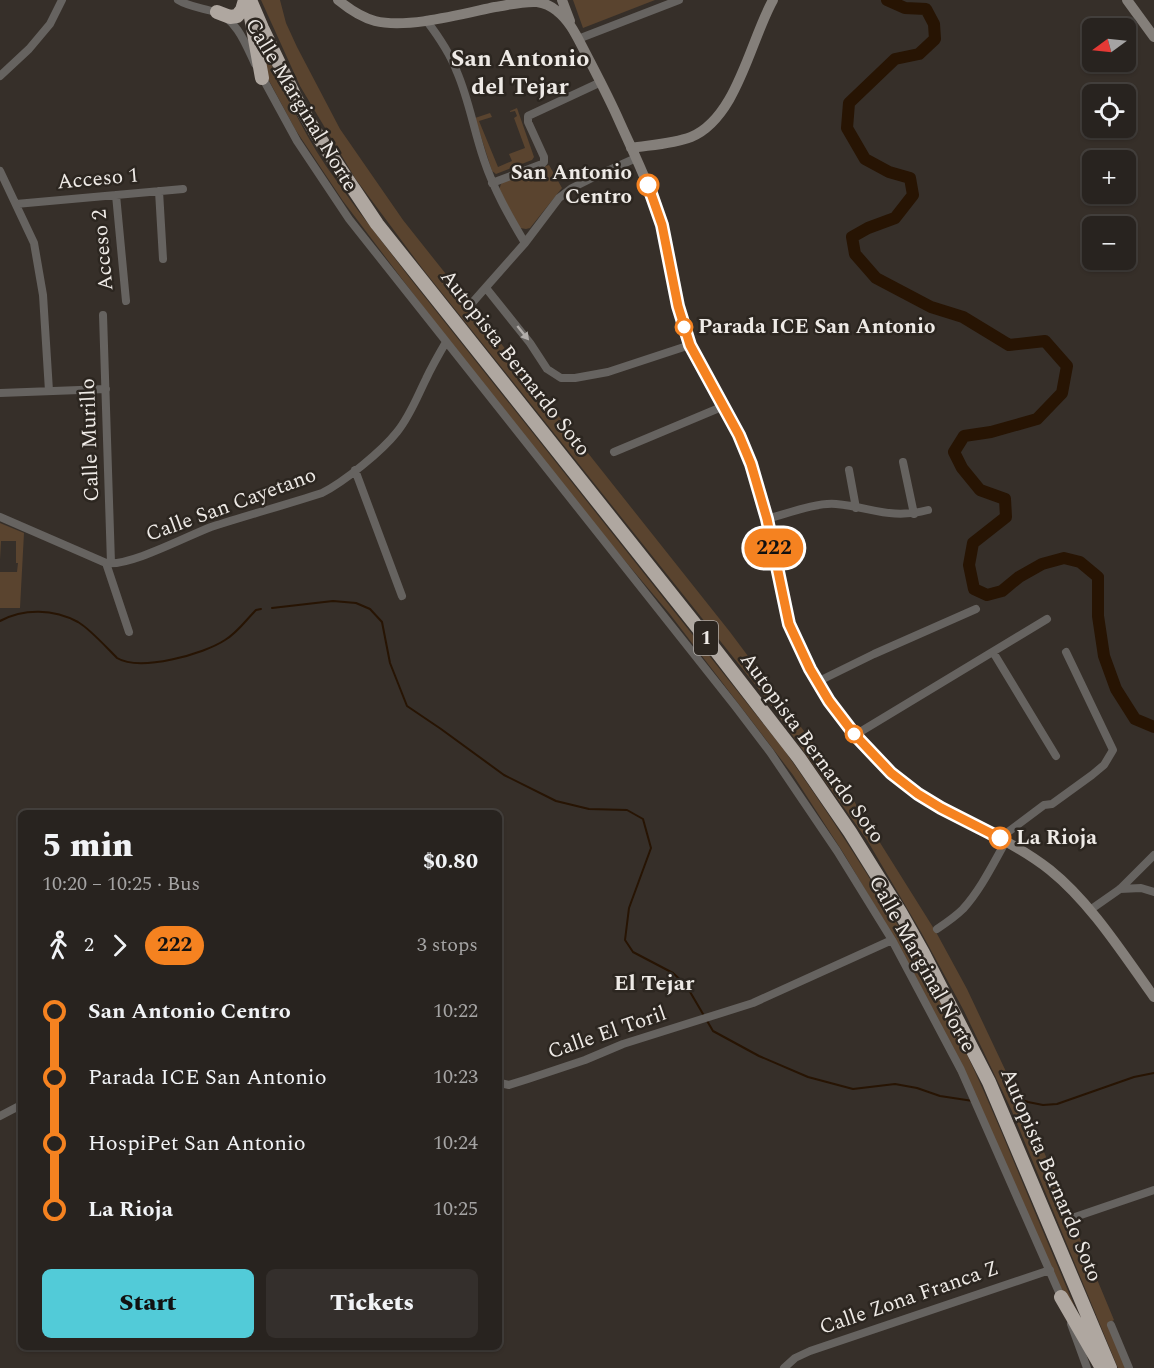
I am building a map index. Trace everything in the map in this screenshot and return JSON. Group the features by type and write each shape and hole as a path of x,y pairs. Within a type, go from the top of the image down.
{"highway":[{"path":"217,12 230,17 237,16 248,0"},
{"path":"248,0 262,78"},
{"name":"Autopista Bernardo Soto","path":"248,0 297,101 321,142 377,224 710,643 799,758 850,832 923,953 989,1082 1110,1368"},
{"path":"1061,1297 1102,1368"}],"main road":[{"path":"338,0 351,11 373,21 386,23 426,20 518,3 557,3 601,82 651,193 662,225 678,306 690,345 739,435 751,464 767,519 789,624 817,682 855,735 879,762 904,784 941,808 1001,838 1050,870 1076,893 1154,997"},
{"path":"634,153 688,138 707,128 715,120 735,88 773,0"},
{"path":"1127,0 1154,37"}],"street":[{"path":"0,76 29,49 50,24 62,0"},
{"name":"Calle Marginal Norte","path":"178,0 217,12 236,27 297,141 346,215 770,752 837,850 892,940 961,1070 1050,1270 1087,1368"},
{"path":"576,36 679,0"},
{"path":"426,20 442,42 457,71 492,183 525,243"},
{"path":"492,183 544,162 544,157 528,122 528,116 601,82"},
{"path":"472,303 525,243 564,193 634,153"},
{"path":"0,171 34,243 43,295 49,391"},
{"name":"Acceso 1","path":"16,204 183,189"},
{"path":"159,192 163,259"},
{"name":"Acceso 2","path":"116,195 126,301"},
{"path":"486,288 530,343 547,369 561,378 608,372 690,345"},
{"name":"Calle Murillo","path":"103,315 109,563 129,632"},
{"name":"Calle San Cayetano","path":"109,563 142,555 209,528 322,493 384,447 398,431 410,413 446,342"},
{"path":"0,393 106,389"},
{"path":"614,452 724,406"},
{"path":"903,462 914,514"},
{"path":"355,470 402,596"},
{"path":"849,471 856,508"},
{"path":"767,519 821,505 834,504 902,515 928,510"},
{"path":"0,517 109,563"},
{"path":"817,682 976,609"},
{"path":"855,735 1047,619"},
{"path":"993,652 1056,756"},
{"path":"937,929 963,909 979,888 1001,838 1012,825 1044,806 1052,804 1092,775 1104,765 1113,750 1066,652"},
{"path":"1089,910 1120,889 1154,855"},
{"path":"1120,889 1141,888 1154,891"},
{"name":"Calle El Toril","path":"502,1083 509,1084 528,1079 585,1060 623,1044 753,1004 892,940"},
{"path":"0,1116 18,1107"},
{"path":"1075,1217 1154,1190"},
{"name":"Calle Zona Franca Z","path":"784,1368 795,1358 810,1351 1050,1270"},
{"path":"1111,1325 1130,1368"}],"shaded area":[{"path":"261,0 280,0 286,23 297,47 340,129 403,220 730,632 842,782 936,932 967,989 1044,1152 1114,1320 1108,1324 1127,1368 1118,1368 1011,1109 964,1011 867,840 765,697 422,268 355,178 300,86"},
{"path":"573,0 655,0 583,28"},
{"path":"260,40 308,136 346,194 409,277 784,750 847,843 906,939 964,1048 1088,1339 1063,1296 894,938 844,854 793,775 669,613 604,536 430,316 343,201 295,129 266,75"},
{"path":"517,108 534,157 532,160 496,174 492,171 475,118 490,113 492,117 479,121 498,167 512,161 509,154 525,148 514,118 517,116 515,111 510,112"},
{"path":"549,165 562,188 530,228 520,228 499,190 501,184"},
{"path":"0,523 24,533 20,608 0,608 0,572 17,572 18,563 16,563 16,541 1,541 0,560"}],"waterway":[{"path":"887,0 905,8 926,9 934,24 935,39 919,54 895,59 849,103 847,128 865,159 889,172 910,178 913,195 895,218 852,237 855,254 876,278 931,307 963,317 1009,345 1045,341 1067,366 1062,393 1037,419 991,432 964,436 954,452 962,468 980,490 1005,499 1006,517 973,543 969,565 974,589 987,595 1002,591 1019,577 1042,564 1064,558 1080,562 1098,577 1098,616 1104,656 1116,689 1135,719 1154,727"},
{"path":"272,608 333,601 356,603 370,609 382,622 390,663 407,706 504,775 556,801 589,809 627,810 643,819 651,848 629,908 625,940 633,952 673,973 686,985 713,1031 759,1056 808,1077 853,1089 895,1084 917,1088 940,1096 973,1101"},
{"path":"0,621 29,612 59,615 83,625 117,658 127,662 141,663 172,660 202,651 234,634 256,610 261,609"},
{"path":"1017,1098 1043,1105 1057,1104 1134,1077 1154,1073"}],"bus line":[{"name":"222","path":"648,185 662,225 678,306 690,345 739,435 751,464 767,519 789,624 817,682 855,735 891,773 941,808 1000,838"}],"place":[{"name":"San Antonio Centro","path":"648,185"},
{"name":"Parada ICE San Antonio","path":"684,327"},
{"name":"La Rioja","path":"1000,838"}],"district":[{"name":"San Antonio del Tejar","path":"520,73"},
{"name":"El Tejar","path":"654,983"}]}
